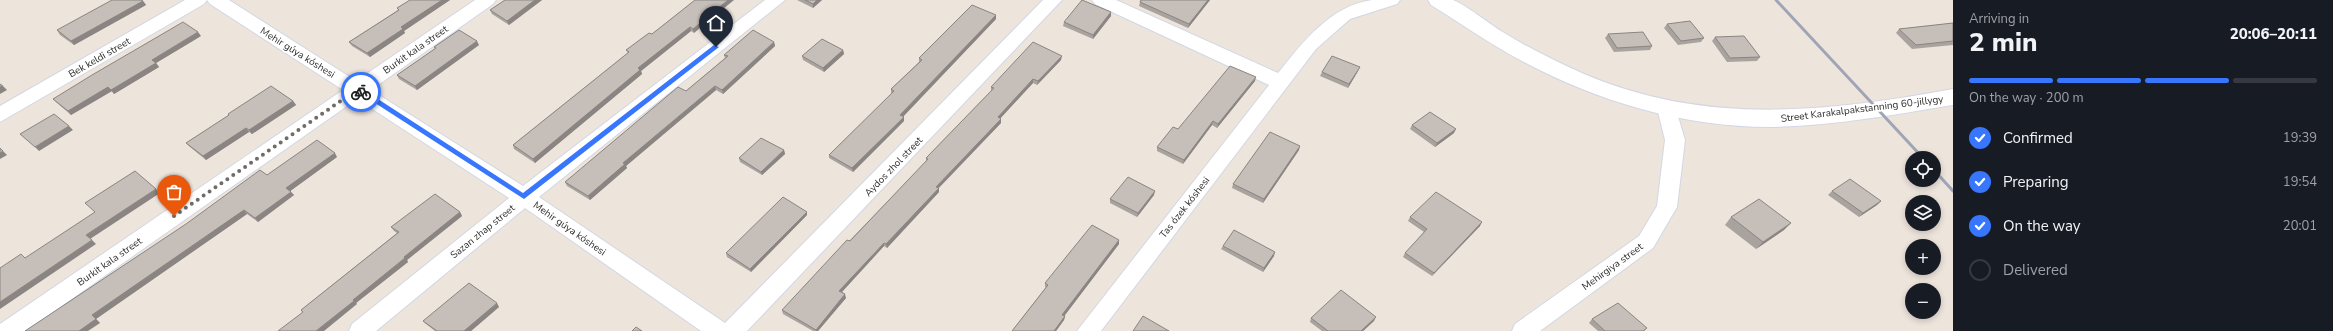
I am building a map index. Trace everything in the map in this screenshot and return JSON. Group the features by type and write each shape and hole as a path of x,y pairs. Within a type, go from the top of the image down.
{"street":[{"name":"Bek keldi street","path":"0,115 198,0"},
{"name":"Mehir gúyа kóshesi","path":"216,0 358,89 524,197 719,331"},
{"name":"Burkit kala street","path":"8,331 487,0"},
{"name":"Sazan zhap street","path":"360,331 524,197 776,0"},
{"name":"Aydos zhol street","path":"732,331 1053,0"},
{"path":"1101,0 1280,82"},
{"name":"Tas ózek kóshesi","path":"1088,331 1310,45 1344,15 1390,0"},
{"name":"Street Karakalpakstanning 60-jillygy","path":"1438,0 1530,57 1578,78 1668,108 1723,116 1780,119 1847,112 1953,97"},
{"name":"Mehirgiya street","path":"1523,331 1646,242 1667,207 1675,140 1668,108"}],"building":[{"path":"112,0 143,1 71,41 57,30"},
{"path":"410,0 442,0 401,27 403,29 367,53 349,42 399,10 397,8"},
{"path":"505,0 535,0 507,21 490,10"},
{"path":"695,0 728,0 693,29 690,27 638,68 640,70 533,159 513,145 629,52 626,50 649,33 652,34"},
{"path":"805,0 817,0 813,4"},
{"path":"1082,0 1111,12 1093,35 1064,22"},
{"path":"1141,0 1208,0 1189,24 1140,2"},
{"path":"972,5 996,15 900,115 904,117 852,168 829,155 894,91 891,89 922,60 919,58"},
{"path":"1690,21 1704,38 1681,41 1667,24"},
{"path":"183,22 198,32 152,60 156,63 111,90 108,87 68,111 53,99 92,75"},
{"path":"1953,23 1953,41 1916,45 1899,29"},
{"path":"459,30 477,41 415,86 397,75 436,48 434,47"},
{"path":"753,30 774,42 722,90 715,86 623,163 625,164 588,196 565,182 678,87 686,91 728,56 724,55"},
{"path":"1643,32 1652,46 1617,48 1608,34"},
{"path":"1744,36 1760,57 1730,58 1715,37"},
{"path":"822,39 843,50 823,68 802,56"},
{"path":"1033,42 1062,56 1038,81 1033,79 998,117 1001,119 936,187 939,188 839,291 845,294 816,330 782,310 847,240 850,241 928,159 926,158 994,88 991,87"},
{"path":"1332,56 1360,67 1349,84 1322,72"},
{"path":"1230,66 1256,77 1218,124 1213,121 1184,160 1157,147 1173,127 1178,129"},
{"path":"271,86 293,101 249,130 246,128 203,156 186,143 229,115 228,114"},
{"path":"1430,112 1456,129 1437,143 1412,125"},
{"path":"54,114 69,126 35,147 20,134"},
{"path":"1270,132 1300,146 1264,199 1233,184"},
{"path":"761,138 784,150 761,172 739,158"},
{"path":"317,140 335,153 286,188 291,192 255,218 244,210 92,315 96,319 79,331 25,331 186,224 260,170 267,175"},
{"path":"135,171 156,189 86,235 92,240 0,302 0,268 21,254 25,258 95,212 85,203"},
{"path":"1128,177 1155,191 1138,213 1110,199"},
{"path":"1850,179 1881,201 1863,213 1832,191"},
{"path":"1436,192 1482,222 1434,273 1405,253 1427,229 1410,217"},
{"path":"435,194 460,212 316,331 278,331 303,312 301,310 399,232 391,227"},
{"path":"783,197 807,212 750,269 726,253"},
{"path":"1759,199 1791,223 1763,242 1731,217"},
{"path":"1092,225 1119,240 1062,315 1065,316 1054,331 1012,331 1048,285 1045,283"},
{"path":"1234,230 1275,252 1264,268 1223,246"},
{"path":"469,283 497,303 464,331 437,331 423,321"},
{"path":"1341,290 1376,317 1361,331 1328,331 1311,318"},
{"path":"1618,303 1647,328 1643,331 1605,331 1592,319"},
{"path":"1143,316 1169,331 1133,331"},
{"path":"636,327 642,331 632,331"}],"railway":[{"path":"1776,0 1916,151"},
{"path":"1941,178 1953,191"}],"way so far":[{"path":"174,216 358,89 361,92"}],"route":[{"path":"361,92 524,197 716,47"}]}
